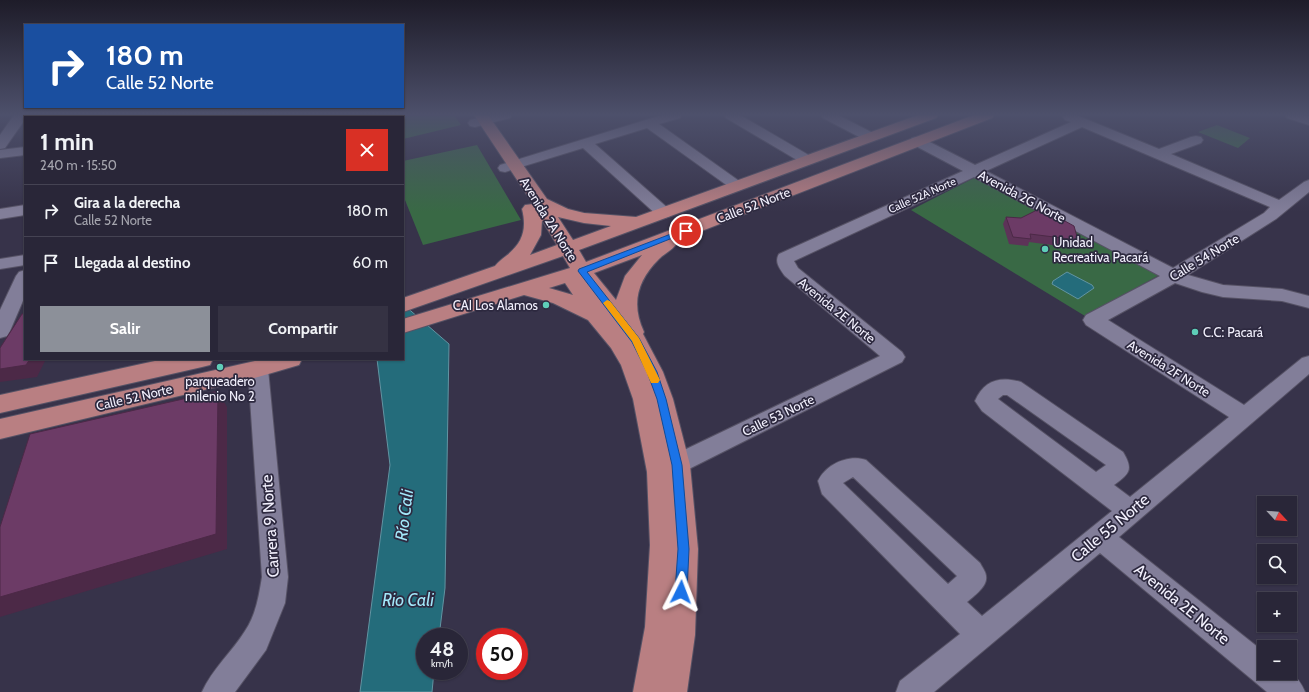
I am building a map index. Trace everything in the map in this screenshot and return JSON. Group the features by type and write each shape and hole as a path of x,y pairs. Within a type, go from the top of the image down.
{"main road":[{"name":"Avenida 2A Norte","path":"498,147 536,206 561,250"},
{"name":"Calle 52 Norte","path":"404,305 588,241 842,147"},
{"name":"Calle 52 Norte","path":"404,326 605,262 901,147"},
{"path":"484,277 502,268 516,258 527,246 534,233 536,206 589,220 628,221 656,216"},
{"path":"636,340 627,319 626,303 630,286 650,257 665,244 681,234 700,226"},
{"path":"588,241 584,249 587,256 598,261 605,262"},
{"path":"561,250 572,272"},
{"name":"Avenida 2A Norte","path":"572,272 636,340 652,372 661,399 669,469 684,549 679,635 670,692"},
{"name":"Avenida 2A Norte","path":"572,272 597,317 619,343 632,365 669,469 660,627 650,692"},
{"path":"514,292 545,293 570,302 597,317"},
{"name":"Calle 52 Norte","path":"0,404 197,360"},
{"name":"Calle 52 Norte","path":"0,429 258,369 288,360"},
{"path":"58,415 74,405 80,398 80,392 78,389 71,387"}],"street":[{"path":"510,166 571,147"},
{"path":"589,147 656,216"},
{"path":"682,147 737,186"},
{"path":"786,147 807,160"},
{"name":"Avenida 2G Norte","path":"929,147 1174,276 1208,288 1223,291 1282,295 1309,302"},
{"name":"Calle 52A Norte","path":"785,258 1026,147"},
{"path":"1143,147 1281,206"},
{"path":"1159,154 1177,147"},
{"path":"0,154 24,151"},
{"name":"Calle 54 Norte","path":"1093,320 1174,276 1270,216 1309,185"},
{"path":"0,214 24,210"},
{"name":"Avenida 2E Norte","path":"785,258 791,272 894,357"},
{"path":"0,264 24,260"},
{"path":"0,331 24,278"},
{"name":"Avenida 2F Norte","path":"1093,320 1245,416"},
{"name":"Calle 53 Norte","path":"669,469 894,357"},
{"name":"Calle 55 Norte","path":"911,692 1100,538 1130,511 1309,363"},
{"name":"Carrera 9 Norte","path":"217,692 256,640 271,603 275,577 258,369"},
{"path":"1096,485 1118,469 1118,464 1115,459 1013,388 1000,386 987,397 986,401 990,406 1130,511"},
{"path":"947,602 972,580 973,576 971,572 858,467 851,468 833,476 830,481 831,487 947,602 981,635"},
{"name":"Avenida 2E Norte","path":"1100,538 1257,665"},
{"path":"1275,680 1290,692"}],"shaded area":[{"path":"466,147 478,147 521,220 423,245 404,198 404,161"},
{"name":"Unidad Recreativa Pacará","path":"978,176 1163,273 1085,316 911,210"}],"water":[{"path":"1067,272 1092,285 1094,288 1078,299 1052,284 1053,281"},
{"name":"Rio Cali","path":"404,305 449,344 445,588 440,628 416,628 416,680 433,680 432,692 360,692 390,465 377,360 404,360"}],"building":[{"path":"1041,208 1074,226 1078,240 1030,234 1031,239 1013,237 1006,217 1021,218"},
{"path":"24,313 24,360 29,360 26,365 0,369 0,348 22,314"},
{"path":"218,391 216,534 0,597 0,527 30,434"}],"slow traffic":[{"path":"607,303 636,340 655,380"}],"place":[{"name":"Unidad Recreativa Pacará","path":"1045,249"},
{"name":"CAI Los Alamos","path":"546,305"},
{"name":"C.C: Pacará","path":"1195,332"},
{"name":"parqueadero milenio No 2","path":"220,367"}],"route":[{"path":"681,592 684,549 677,465 661,399 652,372 636,340 582,271 686,231"}],"water label":[{"name":"Río Cali","path":"404,515"}]}
